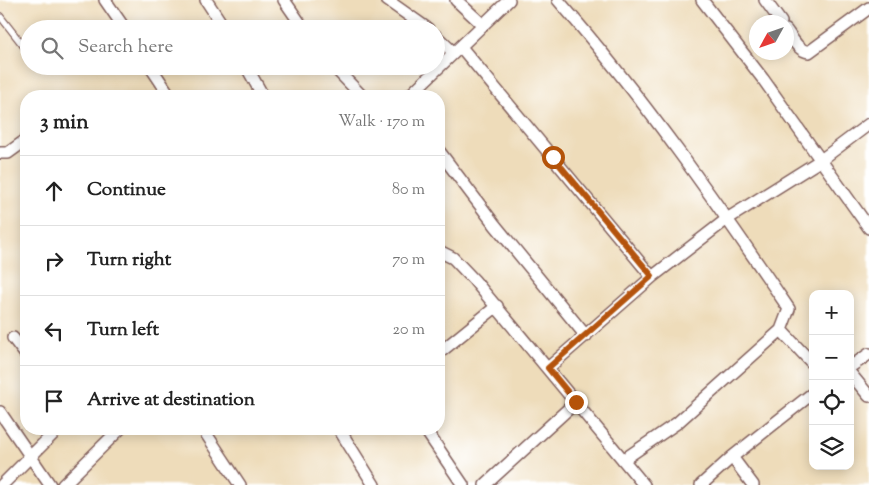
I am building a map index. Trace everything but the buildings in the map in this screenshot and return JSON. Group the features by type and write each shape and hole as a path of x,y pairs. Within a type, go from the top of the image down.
{"street":[{"path":"105,0 119,20"},
{"path":"206,0 219,20"},
{"path":"284,0 298,20"},
{"path":"386,0 415,20"},
{"path":"456,0 483,25"},
{"path":"445,62 508,0"},
{"path":"558,0 594,41 665,132 789,309 781,330 677,423 624,460"},
{"path":"702,0 763,80 869,228"},
{"path":"765,0 776,15"},
{"path":"794,41 804,52 809,52 869,7 865,0"},
{"path":"445,42 458,50 652,276"},
{"path":"156,75 166,90"},
{"path":"251,75 260,90"},
{"path":"342,75 356,90"},
{"path":"415,90 431,75"},
{"path":"548,368 652,276 727,218 820,160 869,124"},
{"path":"0,153 8,153 20,144"},
{"path":"445,159 495,225 586,336"},
{"path":"445,254 453,258 497,306 644,485"},
{"path":"445,348 497,306"},
{"path":"781,330 809,360"},
{"path":"13,338 20,347"},
{"path":"854,364 869,354"},
{"path":"854,378 869,396"},
{"path":"701,485 732,457 809,396"},
{"path":"485,485 576,402"},
{"path":"0,412 50,485"},
{"path":"2,485 52,435"},
{"path":"63,485 114,435"},
{"path":"207,435 240,485"},
{"path":"343,435 374,485"},
{"path":"429,435 463,485"},
{"path":"732,457 753,485"}],"lane":[{"path":"0,16 20,42"}],"route":[{"path":"553,157 652,276 548,368 576,402"}]}
